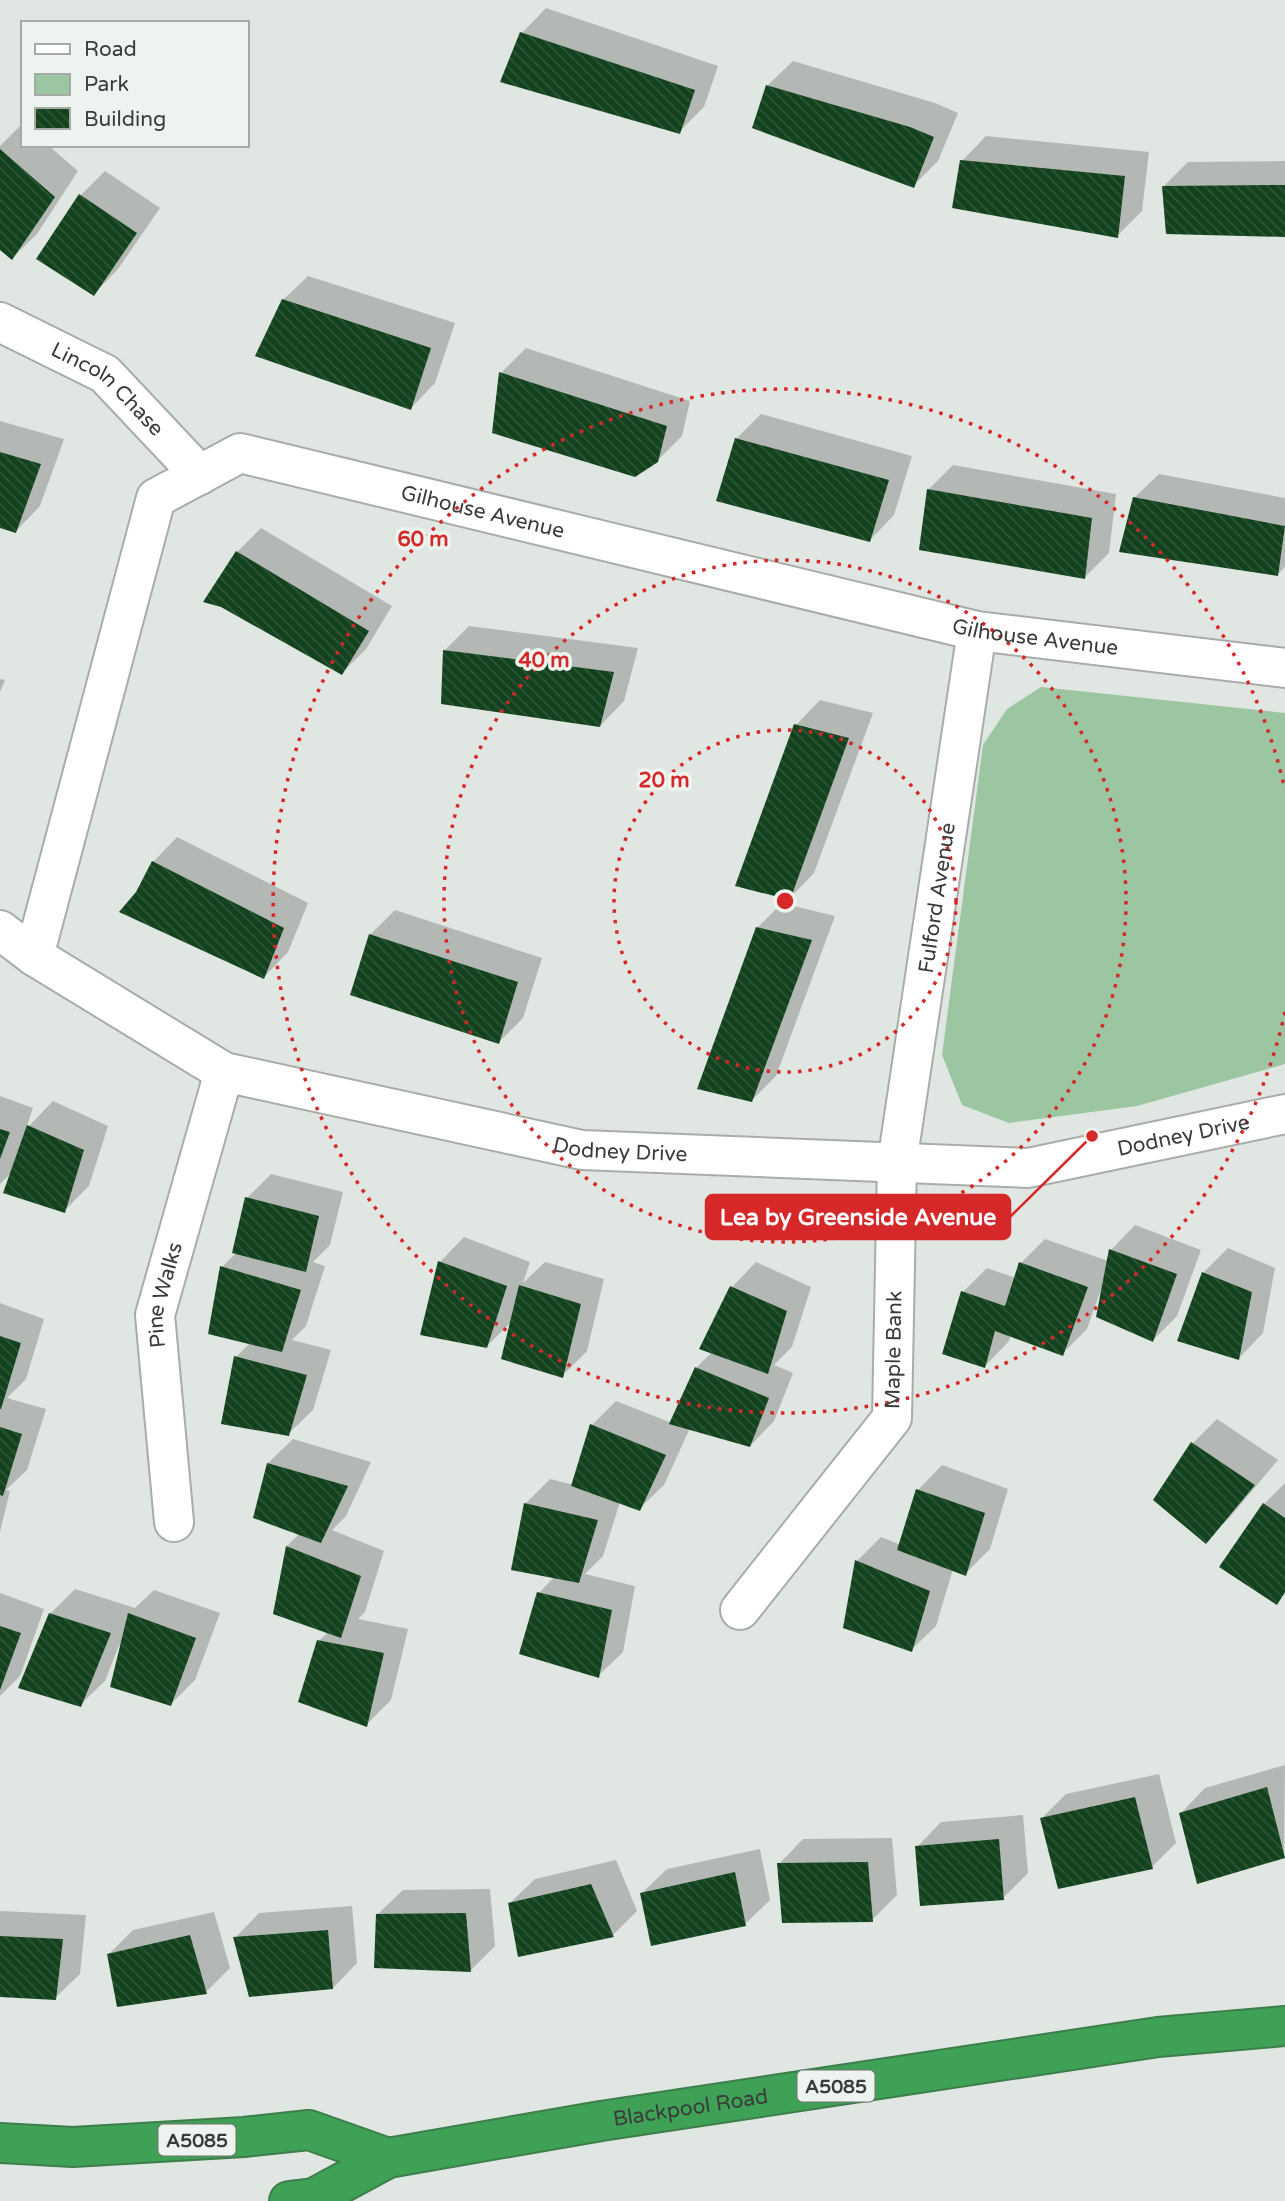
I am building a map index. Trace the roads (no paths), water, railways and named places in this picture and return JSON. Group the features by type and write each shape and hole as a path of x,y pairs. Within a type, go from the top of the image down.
{"highway":[{"name":"Blackpool Road","path":"289,2201 314,2198 388,2158 601,2121 1145,2039 1285,2026"},
{"name":"Blackpool Road","path":"0,2143 73,2147 244,2137 309,2130 388,2158"}],"street":[{"name":"Lincoln Chase","path":"0,322 105,374 200,475"},
{"name":"Gilhouse Avenue","path":"34,956 156,498 240,453 977,631 1285,668"},
{"name":"Fulford Avenue","path":"897,1163 977,631"},
{"name":"Dodney Drive","path":"0,930 34,956 225,1072 582,1150 1028,1168 1285,1114"},
{"name":"Pine Walks","path":"174,1522 155,1315 225,1072"},
{"name":"Maple Bank","path":"740,1610 892,1418 897,1163"}],"place":[{"name":"Lea by Greenside Avenue","path":"1092,1136"}]}
